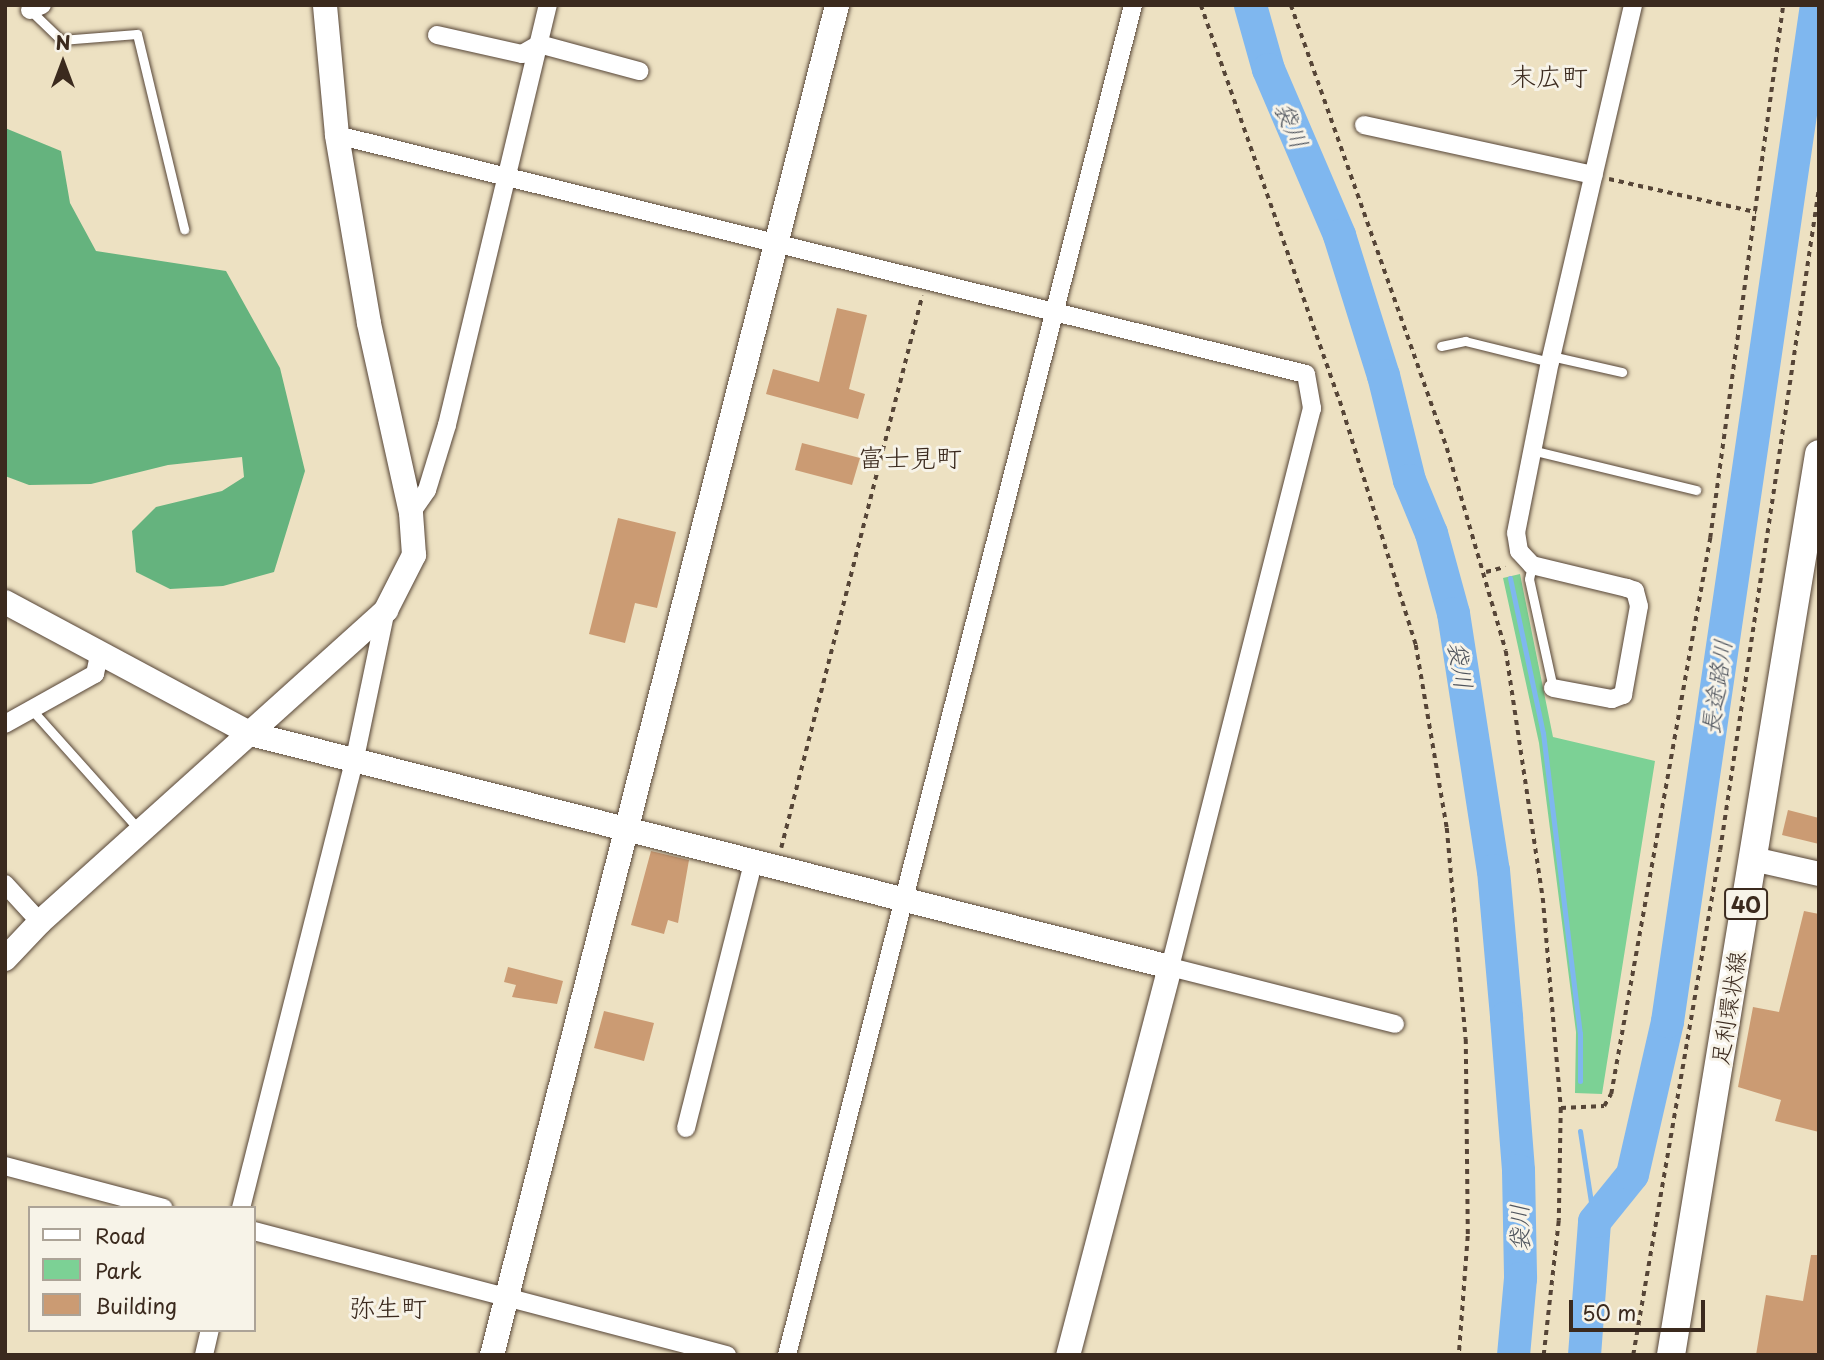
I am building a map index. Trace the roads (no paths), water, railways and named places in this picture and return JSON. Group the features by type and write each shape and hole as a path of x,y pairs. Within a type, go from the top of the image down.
{"main road":[{"name":"足利環状線","path":"1671,1355 1753,859 1813,533 1819,454"}],"street":[{"path":"242,1206 355,758 386,610 414,555 411,513 369,323 337,135 325,5"},
{"path":"411,513 426,489 447,425 548,5"},
{"path":"492,1355 837,5"},
{"path":"787,1355 1050,312 1132,5"},
{"path":"1553,688 1612,699 1623,695 1639,598 1627,588 1532,565 1518,551 1516,533 1550,359 1633,5"},
{"path":"437,35 522,54 539,44 639,71"},
{"path":"1364,125 1594,175"},
{"path":"337,135 1306,374 1312,408 1068,1355"},
{"path":"5,602 251,734 355,758 1395,1024"},
{"path":"5,959 40,922 386,610"},
{"path":"5,724 95,674 100,651"},
{"path":"1753,859 1819,874"},
{"path":"686,1128 766,863"},
{"path":"5,884 40,922"},
{"path":"5,1166 156,1206"},
{"path":"256,1232 727,1355"},
{"path":"204,1355 210,1332"}],"lane":[{"path":"32,7 61,40 137,34 184,229"},
{"path":"1441,346 1465,341 1622,372"},
{"path":"1531,450 1696,490"},
{"path":"1532,565 1529,579 1553,688"},
{"path":"32,710 141,832"}],"waterway":[{"name":"袋川","path":"1250,5 1268,69 1339,235 1383,375 1409,480 1431,533 1453,613 1493,870 1506,1017 1518,1170 1520,1278 1513,1355"},
{"name":"長途路川","path":"1584,1355 1594,1221 1632,1174 1667,1021 1816,5"},
{"path":"1510,578 1543,733 1580,1033 1580,1081"},
{"path":"1580,1131 1594,1221"}],"district":[{"name":"末広町","path":"1549,76"},
{"name":"富士見町","path":"910,457"},
{"name":"弥生町","path":"388,1307"}]}
